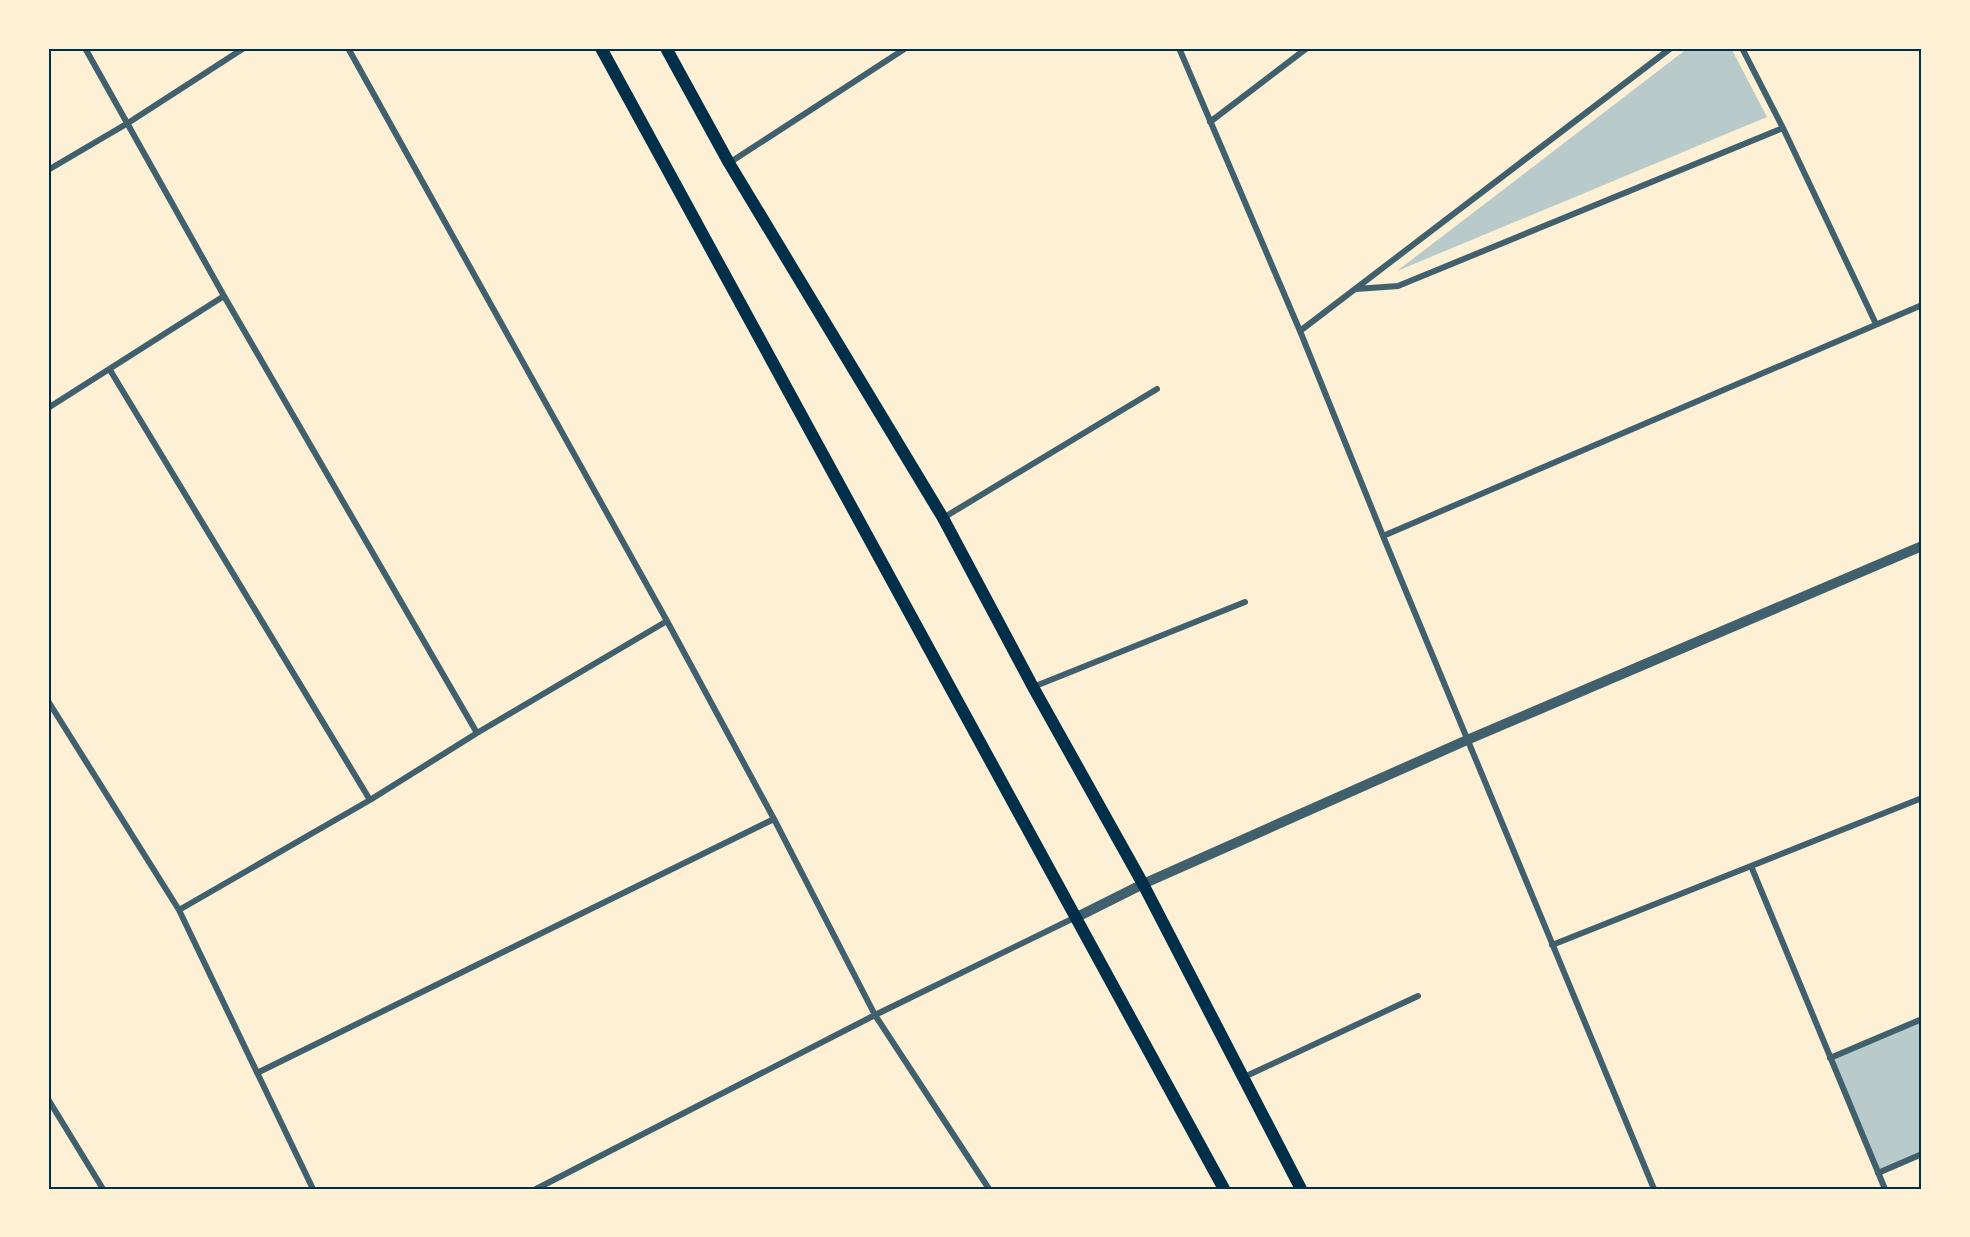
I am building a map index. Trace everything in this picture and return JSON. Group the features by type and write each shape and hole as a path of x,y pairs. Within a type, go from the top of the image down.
{"main road":[{"path":"601,48 1224,1189"},
{"path":"666,48 729,163 943,518 1033,687 1143,884 1301,1189"}],"street":[{"path":"85,48 224,296 477,733"},
{"path":"48,170 128,123 244,48"},
{"path":"348,48 667,621 774,819 875,1015 989,1189"},
{"path":"729,163 906,48"},
{"path":"1179,48 1300,331 1654,1189"},
{"path":"1210,122 1307,48"},
{"path":"1300,331 1671,48"},
{"path":"1742,48 1783,128 1876,324"},
{"path":"1355,289 1398,286 1783,128"},
{"path":"48,408 224,296"},
{"path":"1383,536 1922,305"},
{"path":"110,370 370,800"},
{"path":"943,518 1157,389"},
{"path":"536,1189 875,1015 1143,884 1467,740 1922,546"},
{"path":"1033,687 1245,603"},
{"path":"179,910 370,800 477,733 667,621"},
{"path":"48,701 179,910 314,1189"},
{"path":"1552,945 1922,798"},
{"path":"257,1073 774,819"},
{"path":"1751,866 1885,1189"},
{"path":"1242,1079 1418,996"},
{"path":"1830,1058 1922,1019"},
{"path":"48,1099 103,1189"},
{"path":"1878,1173 1922,1154"}],"shaded area":[{"path":"1688,48 1731,48 1767,117 1397,271"},
{"path":"1922,1019 1922,1154 1878,1173 1830,1058"}]}
